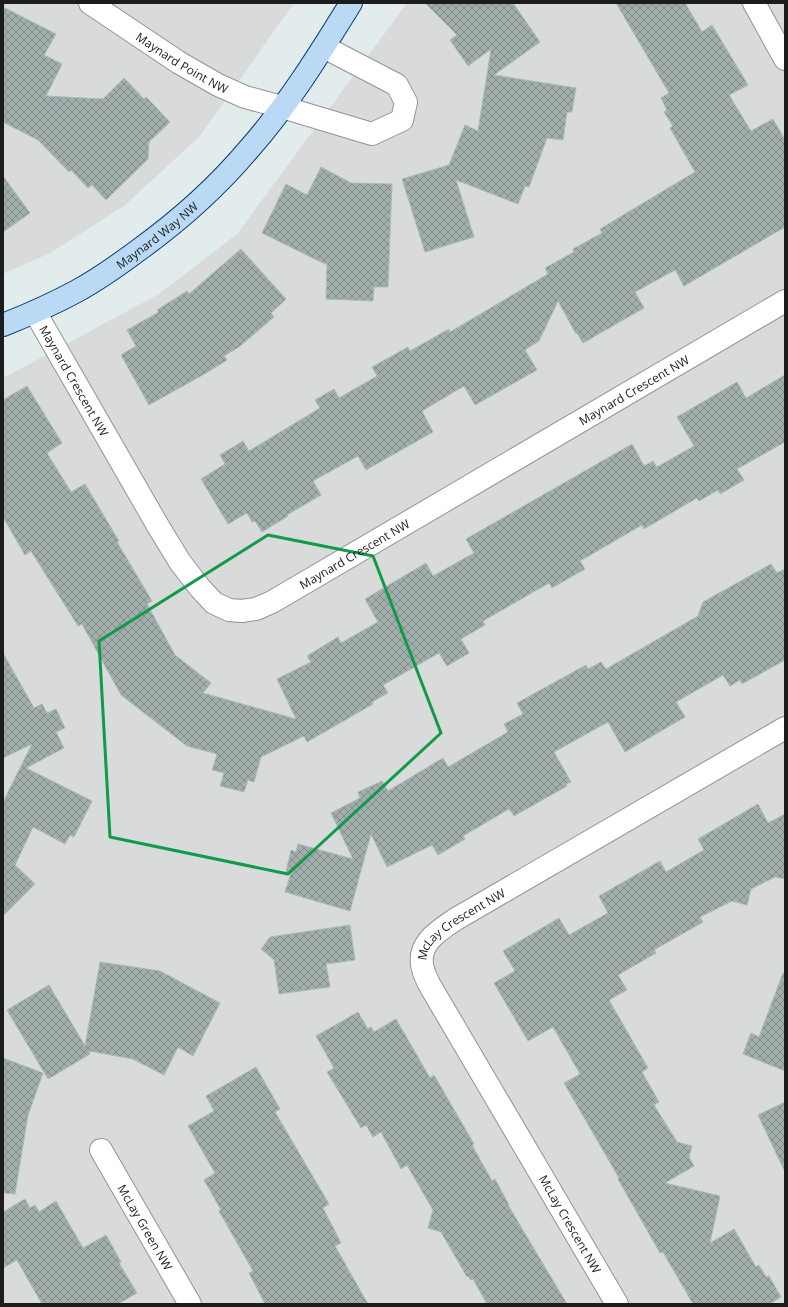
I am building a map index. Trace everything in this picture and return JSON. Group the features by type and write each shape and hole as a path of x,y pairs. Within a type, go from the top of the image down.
{"street":[{"name":"Maynard Point NW","path":"90,3 178,62 218,85 244,97 282,107"},
{"name":"Maynard Way NW","path":"3,325 35,312 78,290 118,266 155,239 217,185 250,149 282,107 324,47 351,3"},
{"path":"754,3 785,59"},
{"path":"282,107 372,134 402,120 406,102 397,85 324,47"},
{"name":"Maynard Crescent NW","path":"35,312 180,562 200,588 214,603 229,610 242,611 256,609 272,602 785,301"},
{"name":"McLay Crescent NW","path":"617,1304 429,984 422,968 422,955 425,946 437,932 456,919 785,728"},
{"name":"McLay Green NW","path":"101,1150 190,1304"}],"highlighted area":[{"path":"268,535 373,556 441,733 288,874 110,837 99,641"}],"shaded area":[{"path":"3,3 294,3 200,136 124,206 50,253 3,274"},
{"path":"407,3 785,3 785,1304 3,1304 3,377 159,294 237,234"}],"building":[{"path":"425,3 513,3 540,42 494,75 576,88 572,112 567,112 563,140 547,138 529,187 525,186 518,204 456,180 474,237 425,252 402,179 449,165 465,125 478,131 491,49 468,66 450,40 457,35"},
{"path":"616,3 685,3 702,32 712,25 748,85 729,95 751,131 773,119 785,140 785,227 684,286 675,270 635,292 644,308 583,343 577,333 576,334 558,301 539,341 525,350 537,370 475,405 464,386 422,411 433,432 366,470 358,456 313,481 321,495 262,532 255,521 252,522 247,513 228,524 201,479 225,464 220,455 243,441 249,451 320,408 315,400 334,389 339,398 377,376 372,367 408,347 410,351 449,329 450,332 548,274 545,268 574,252 573,249 602,233 600,229 695,172 670,128 673,126 664,112 667,110 661,98 669,93"},
{"path":"3,7 56,34 44,55 62,64 46,96 103,99 124,78 144,99 146,97 170,122 149,142 148,159 106,200 92,185 88,188 71,170 69,172 38,140 3,122"},
{"path":"321,167 351,183 392,184 388,287 374,287 373,301 326,299 327,263 325,264 262,233 286,184 307,195"},
{"path":"3,176 30,213 3,232"},
{"path":"241,249 286,299 271,313 274,317 239,347 224,356 227,360 149,405 121,355 136,346 127,330 159,312 157,310 187,291 189,294"},
{"path":"785,375 785,442 737,469 744,480 720,494 718,490 699,501 697,498 644,529 642,525 580,561 585,569 552,588 549,583 483,621 485,625 461,639 469,653 447,666 439,653 383,685 388,693 372,702 373,704 307,742 304,736 261,757 254,782 248,780 244,792 220,786 224,773 212,770 217,754 187,746 121,695 82,624 78,626 31,551 25,555 3,517 3,400 27,386 62,443 47,453 71,492 85,484 152,601 147,604 175,655 211,683 203,693 296,719 277,679 311,662 307,656 338,637 341,643 378,622 365,599 426,563 433,576 474,553 466,539 632,444 644,466 653,461 657,467 694,446 677,417 737,382 746,398"},
{"path":"771,564 777,573 785,569 785,660 742,684 740,680 730,686 723,675 676,702 685,717 625,752 608,722 554,752 571,782 566,784 567,786 514,816 509,809 463,836 465,839 438,855 432,845 387,867 371,834 350,911 285,892 291,873 286,872 291,850 296,852 298,844 353,859 331,813 360,798 358,792 382,781 388,791 443,758 448,767 508,732 504,724 523,714 517,703 586,665 588,669 601,662 606,669 698,616 703,602"},
{"path":"3,653 34,708 42,704 47,713 56,709 65,728 56,732 64,748 26,768 92,801 74,837 70,835 65,844 33,827 15,865 35,884 3,916 3,802 32,744 3,758"},
{"path":"758,804 768,823 785,814 785,879 775,877 751,889 747,905 732,901 700,917 703,922 654,950 656,953 618,975 627,990 609,1000 648,1068 642,1072 659,1102 654,1105 677,1142 692,1146 689,1157 694,1166 665,1183 720,1196 710,1243 734,1229 756,1267 759,1265 766,1277 769,1276 781,1297 770,1304 693,1304 663,1252 660,1253 564,1083 580,1074 553,1027 528,1041 494,983 515,971 503,951 559,918 569,935 608,913 599,896 660,861 666,872 704,850 698,839"},
{"path":"350,925 355,960 326,964 330,987 279,994 274,960 261,949 270,937"},
{"path":"100,962 160,971 220,1003 193,1056 178,1047 164,1075 133,1059 89,1051 90,1054 48,1079 7,1010 49,985 85,1046"},
{"path":"783,973 785,973 785,1071 743,1054 751,1033 759,1037"},
{"path":"358,1012 368,1029 371,1027 374,1032 396,1019 430,1078 434,1075 474,1144 472,1145 492,1181 495,1179 508,1205 567,1304 487,1304 473,1279 471,1280 468,1276 467,1277 441,1232 428,1228 433,1210 407,1165 401,1169 381,1132 373,1137 366,1125 361,1128 327,1072 334,1068 316,1036"},
{"path":"3,1058 43,1073 28,1115 15,1194 3,1193"},
{"path":"256,1067 280,1109 275,1112 329,1204 323,1208 341,1243 335,1246 368,1304 265,1304 249,1273 253,1271 219,1211 221,1210 204,1180 215,1173 188,1126 214,1111 206,1096"},
{"path":"785,1102 785,1172 758,1115"},
{"path":"25,1199 30,1208 35,1205 39,1212 56,1201 83,1248 106,1235 121,1262 119,1263 137,1293 118,1304 42,1304 17,1260 3,1268 3,1212"}]}
